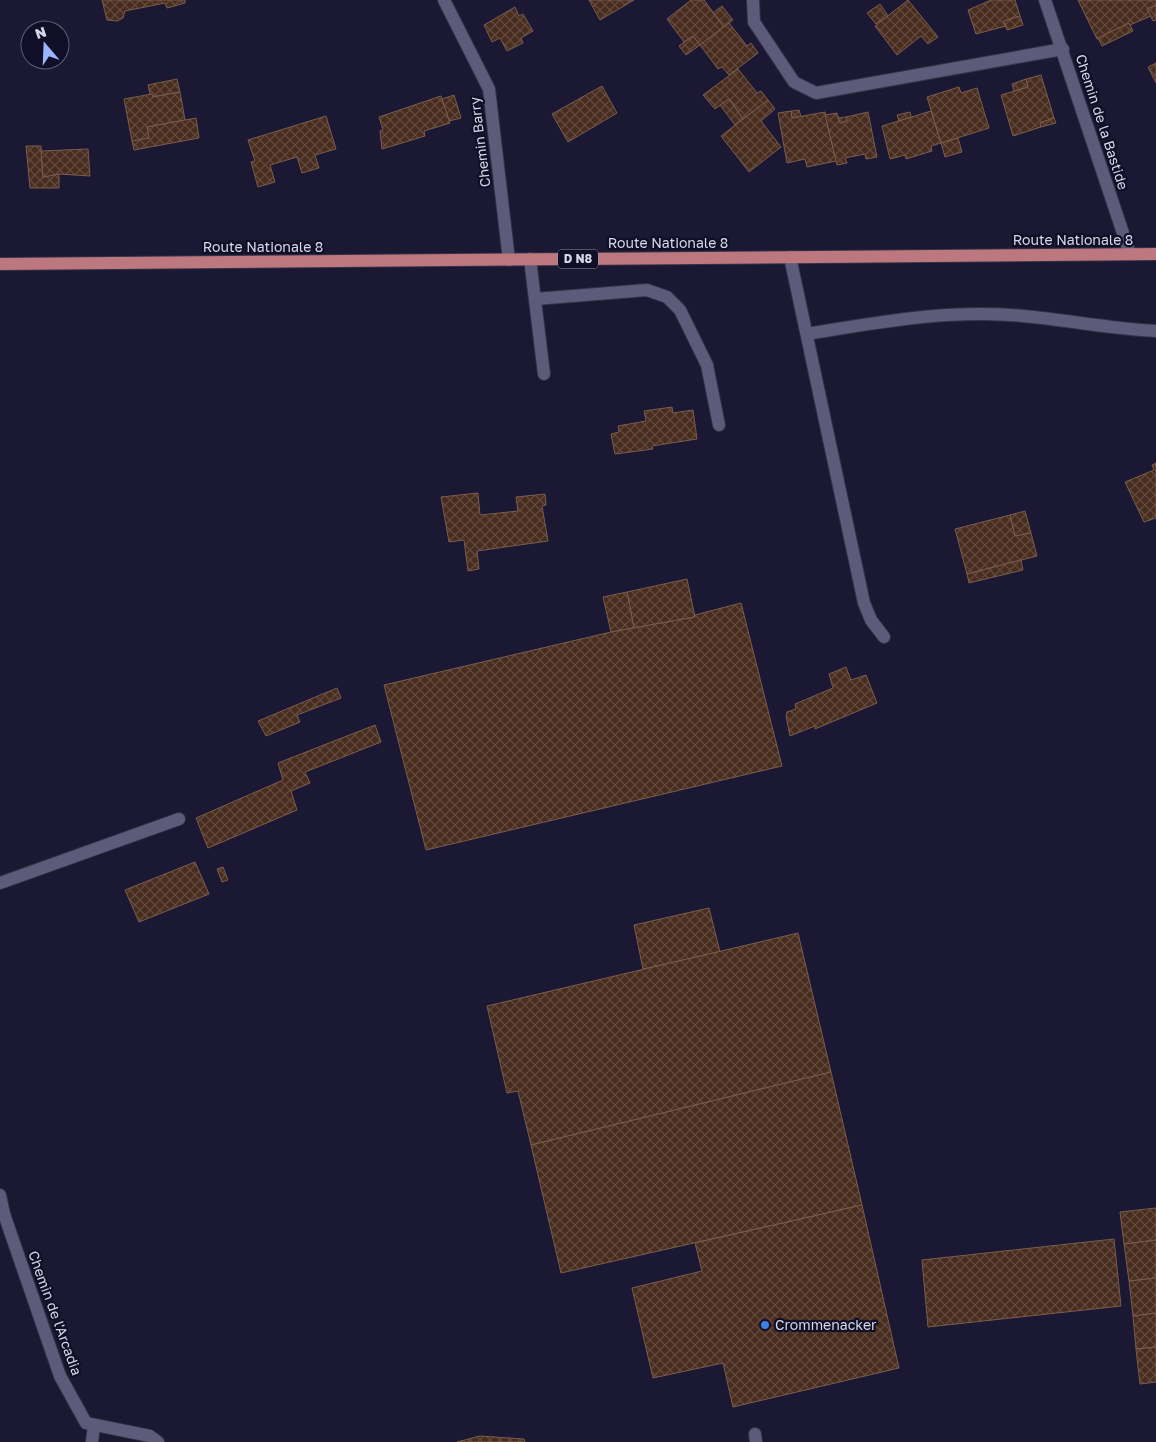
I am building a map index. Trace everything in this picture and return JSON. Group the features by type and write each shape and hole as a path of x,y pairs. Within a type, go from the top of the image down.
{"main road":[{"name":"Route Nationale 8","path":"0,264 1156,254"}],"street":[{"name":"Chemin Barry","path":"444,0 489,89 509,260"},
{"path":"753,0 754,22 794,82 816,93 1063,49"},
{"name":"Chemin de la Bastide","path":"1045,0 1063,49 1130,254"},
{"path":"790,257 864,603 870,620 884,637"},
{"path":"530,260 544,374"},
{"path":"535,299 637,290 647,290 666,297 680,310 707,365 719,425"},
{"path":"807,334 915,316 986,314 1023,316 1114,329 1156,331"},
{"path":"0,883 179,819"},
{"name":"Chemin de l'Arcadia","path":"0,1195 4,1214 60,1376 86,1423 94,1426"},
{"path":"92,1442 94,1426 150,1436 158,1442"}],"building":[{"path":"102,0 185,0 185,3 167,8 165,3 125,11 123,18 117,21 107,20"},
{"path":"589,0 634,0 600,20"},
{"path":"691,0 704,0 724,27 700,45 693,36 684,42 667,19"},
{"path":"908,0 938,37 928,44 921,36 897,55 875,26"},
{"path":"991,0 1015,0 1020,16 1004,21 1006,26 976,34 968,10"},
{"path":"1078,0 1156,0 1156,5 1147,9 1151,16 1097,39"},
{"path":"880,4 888,16 876,24 867,13"},
{"path":"1156,5 1156,20 1153,21 1147,9"},
{"path":"722,6 733,20 724,27 713,13"},
{"path":"515,7 519,16 523,14 533,31 521,38 523,43 507,51 500,38 492,42 484,25"},
{"path":"1020,16 1023,25 1007,30 1004,21"},
{"path":"729,23 747,46 751,43 758,53 729,75 722,67 718,69 700,45"},
{"path":"1129,23 1133,31 1102,46 1098,38"},
{"path":"693,36 700,45 686,55 679,46"},
{"path":"1156,63 1156,83 1148,67"},
{"path":"738,69 757,93 761,91 768,100 743,119 729,99 715,109 703,95"},
{"path":"1041,75 1054,118 1040,123 1041,127 1013,136 1001,95 1028,87 1026,79"},
{"path":"177,79 180,92 153,97 150,94 148,85"},
{"path":"1026,79 1028,87 1014,91 1012,84"},
{"path":"602,86 617,113 568,142 552,114"},
{"path":"959,87 961,93 977,88 989,128 941,143 927,97"},
{"path":"180,92 185,120 147,127 149,138 132,141 124,99 152,94 153,97"},
{"path":"454,95 461,118 449,121 442,99"},
{"path":"441,96 450,123 424,131 425,136 382,149 380,131 383,130 379,117"},
{"path":"729,99 743,119 735,125 720,105"},
{"path":"768,100 775,109 761,121 781,147 749,172 721,136"},
{"path":"799,110 801,117 792,118 791,111"},
{"path":"791,111 792,118 825,112 836,161 807,167 805,159 787,163 778,113"},
{"path":"931,111 941,143 931,146 932,151 906,159 905,155 890,159 882,126"},
{"path":"868,112 877,157 866,159 865,154 845,158 847,163 837,165 825,115 837,113 840,123 847,121 846,117"},
{"path":"910,112 911,117 899,121 897,115"},
{"path":"326,116 336,149 315,155 319,168 302,173 297,157 270,165 275,182 258,187 251,162 255,161 248,140"},
{"path":"846,117 847,121 840,123 838,118"},
{"path":"196,118 199,138 134,150 132,141 149,138 147,127"},
{"path":"1054,118 1056,123 1041,127 1040,123"},
{"path":"958,138 962,152 945,157 941,143"},
{"path":"26,146 41,146 43,177 59,174 59,188 30,188"},
{"path":"88,149 90,176 59,174 43,177 41,151"},
{"path":"672,407 673,413 693,410 697,439 652,446 653,449 615,454 611,434 619,432 618,426 646,421 644,411"},
{"path":"1156,463 1156,518 1144,522 1125,482 1154,470 1152,465"},
{"path":"478,493 480,515 518,511 516,497 545,494 546,505 542,506 548,541 477,551 479,569 468,571 464,540 449,542 441,497"},
{"path":"1025,511 1031,533 1015,536 1010,515"},
{"path":"1010,515 1015,536 1031,533 1037,556 967,574 955,529"},
{"path":"1021,560 1023,570 969,583 967,574"},
{"path":"687,579 695,617 634,628 627,592"},
{"path":"627,592 634,628 611,632 603,597"},
{"path":"741,603 782,766 426,850 384,685 611,632 695,617 695,615"},
{"path":"846,667 851,680 866,675 877,703 815,729 815,726 790,736 787,712 796,709 795,704 833,688 829,674"},
{"path":"337,688 341,698 297,715 300,722 266,736 258,721"},
{"path":"375,725 381,742 305,772 310,783 291,791 297,810 208,848 196,818 283,780 278,763"},
{"path":"195,862 209,894 139,922 125,890"},
{"path":"223,867 228,880 222,882 217,869"},
{"path":"709,908 720,952 643,969 634,925"},
{"path":"798,933 831,1072 531,1145 518,1091 507,1093 487,1006"},
{"path":"831,1072 862,1205 561,1273 531,1145"},
{"name":"Crommenacker","path":"862,1205 899,1368 733,1407 723,1363 653,1378 632,1288 702,1271 695,1243"},
{"path":"1156,1208 1156,1240 1124,1244 1120,1212"},
{"path":"1114,1239 1121,1306 928,1327 922,1260"},
{"path":"1156,1240 1156,1278 1129,1281 1124,1244"},
{"path":"1156,1278 1156,1313 1133,1316 1129,1281"},
{"path":"1156,1313 1156,1347 1136,1349 1133,1316"},
{"path":"1156,1347 1156,1382 1140,1384 1136,1349"},
{"path":"480,1436 524,1439 525,1442 457,1442"}],"place":[{"name":"Crommenacker","path":"765,1325"}]}
